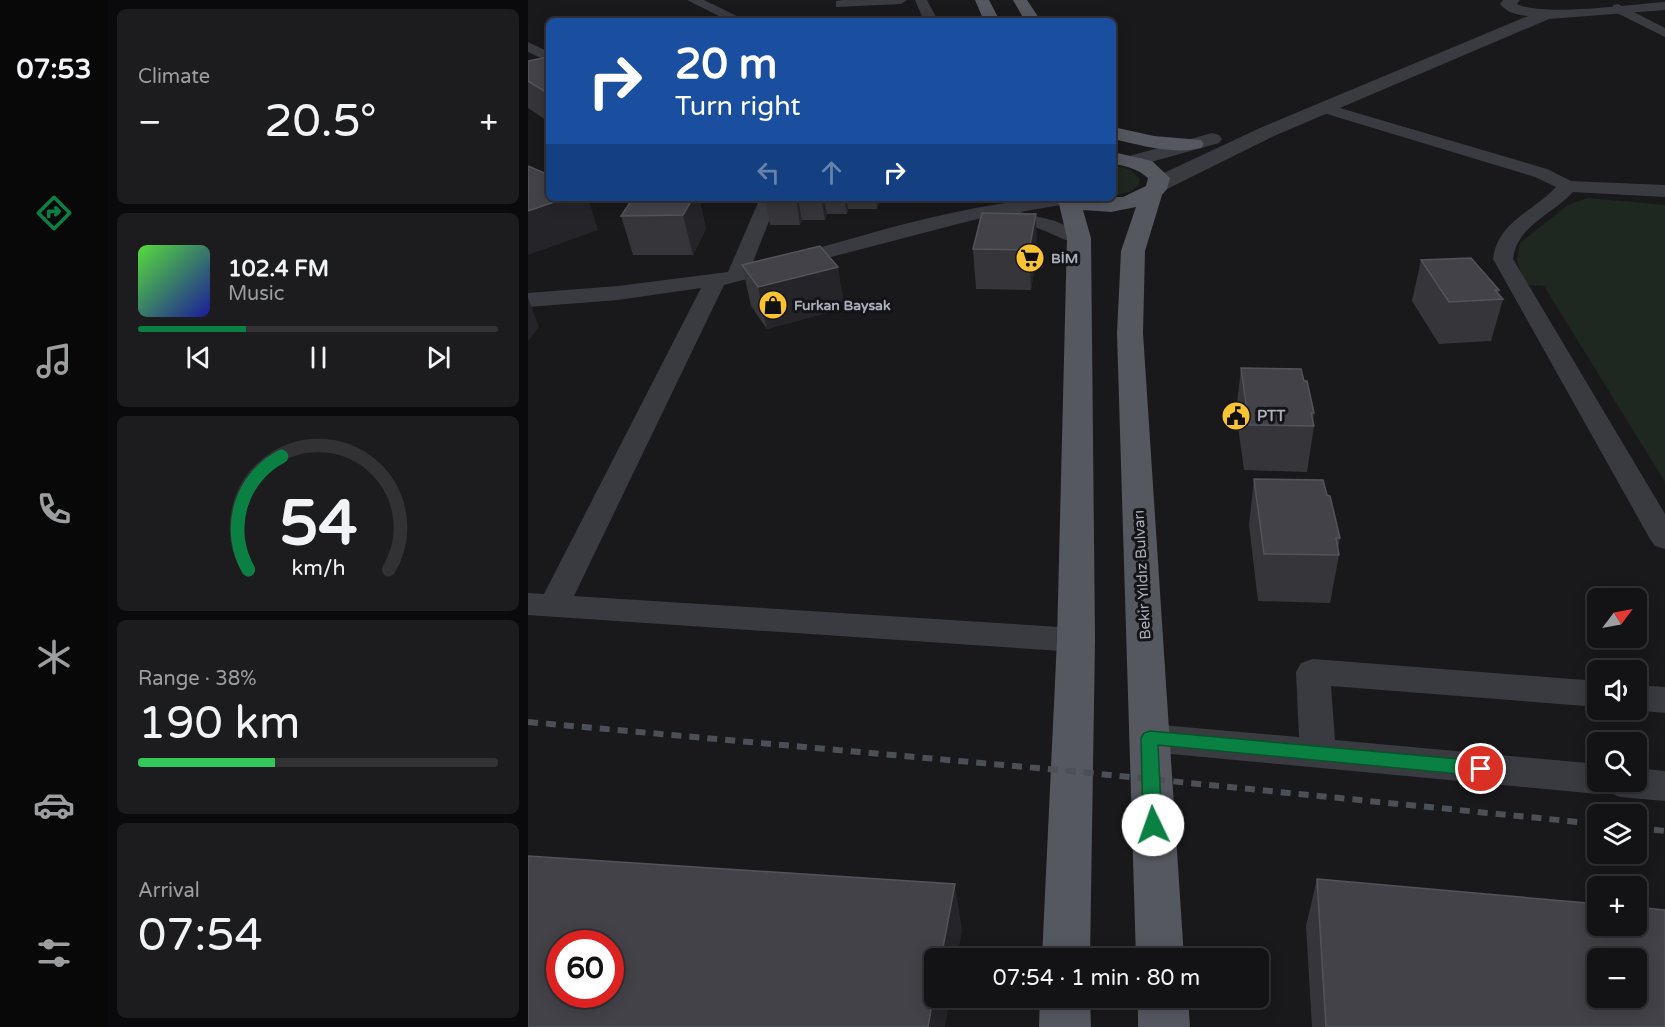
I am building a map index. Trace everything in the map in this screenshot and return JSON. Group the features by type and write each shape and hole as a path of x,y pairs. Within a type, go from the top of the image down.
{"main road":[{"path":"982,0 991,18"},
{"path":"1020,0 1031,18"},
{"path":"1116,134 1154,142 1194,144"},
{"path":"1079,201 1107,205 1132,201 1155,189 1156,173 1120,156"},
{"name":"Bekir Yıldız Bulvarı","path":"1155,189 1133,251 1130,333 1160,948"},
{"path":"1066,201 1079,238 1076,640 1066,948"},
{"path":"1065,1008 1065,1027"},
{"path":"1163,1008 1164,1027"}],"street":[{"path":"693,0 733,18"},
{"path":"846,18 835,4 902,0"},
{"path":"921,0 930,18"},
{"path":"1120,156 1194,144 1258,121 1491,21 1507,3 1524,12 1551,7 1646,0"},
{"path":"1155,189 1237,145 1551,7 1665,6"},
{"path":"1618,8 1665,33"},
{"path":"528,46 546,56"},
{"path":"528,61 546,57"},
{"path":"1323,108 1542,173 1568,186 1665,191"},
{"path":"1568,186 1554,203 1511,234 1503,250 1503,259 1665,539"},
{"path":"767,201 541,605 1076,640"},
{"path":"528,300 725,279 788,265 987,208 1048,201"},
{"path":"987,208 1034,221 1079,238"},
{"path":"1318,753 1313,672 1587,693"},
{"path":"1647,699 1665,700"},
{"path":"1150,738 1587,778"},
{"path":"1647,784 1665,786"}],"shaded area":[{"path":"1116,166 1129,169 1140,179 1138,186 1129,192 1116,195"},
{"path":"1588,198 1665,205 1665,482 1544,286 1525,285 1517,261 1520,243 1568,205"}],"building":[{"path":"546,58 546,92 528,81 528,61"},
{"path":"528,166 546,174 546,201 557,201 528,211"},
{"path":"631,201 691,201 683,215 621,216"},
{"path":"982,213 1036,214 1029,250 973,249"},
{"path":"820,246 838,267 758,287 742,265"},
{"path":"1471,258 1499,290 1495,290 1503,299 1449,302 1421,260"},
{"path":"1241,368 1301,369 1304,381 1307,381 1314,413 1311,413 1314,426 1249,425"},
{"path":"1254,479 1323,480 1327,495 1330,496 1340,538 1336,538 1339,555 1264,554"},
{"path":"528,856 955,884 943,948 924,948 924,1008 931,1008 928,1027 528,1027"},
{"path":"1317,879 1587,903 1587,936 1647,936 1647,908 1665,910 1665,1027 1326,1027"}],"railway":[{"path":"528,722 1070,771 1587,823"},
{"path":"1647,829 1665,831"}],"place":[{"name":"BİM","path":"1030,258"},
{"name":"Furkan Baysak","path":"773,305"},
{"name":"PTT","path":"1236,416"}],"route":[{"path":"1153,825 1150,738 1481,769"}]}
